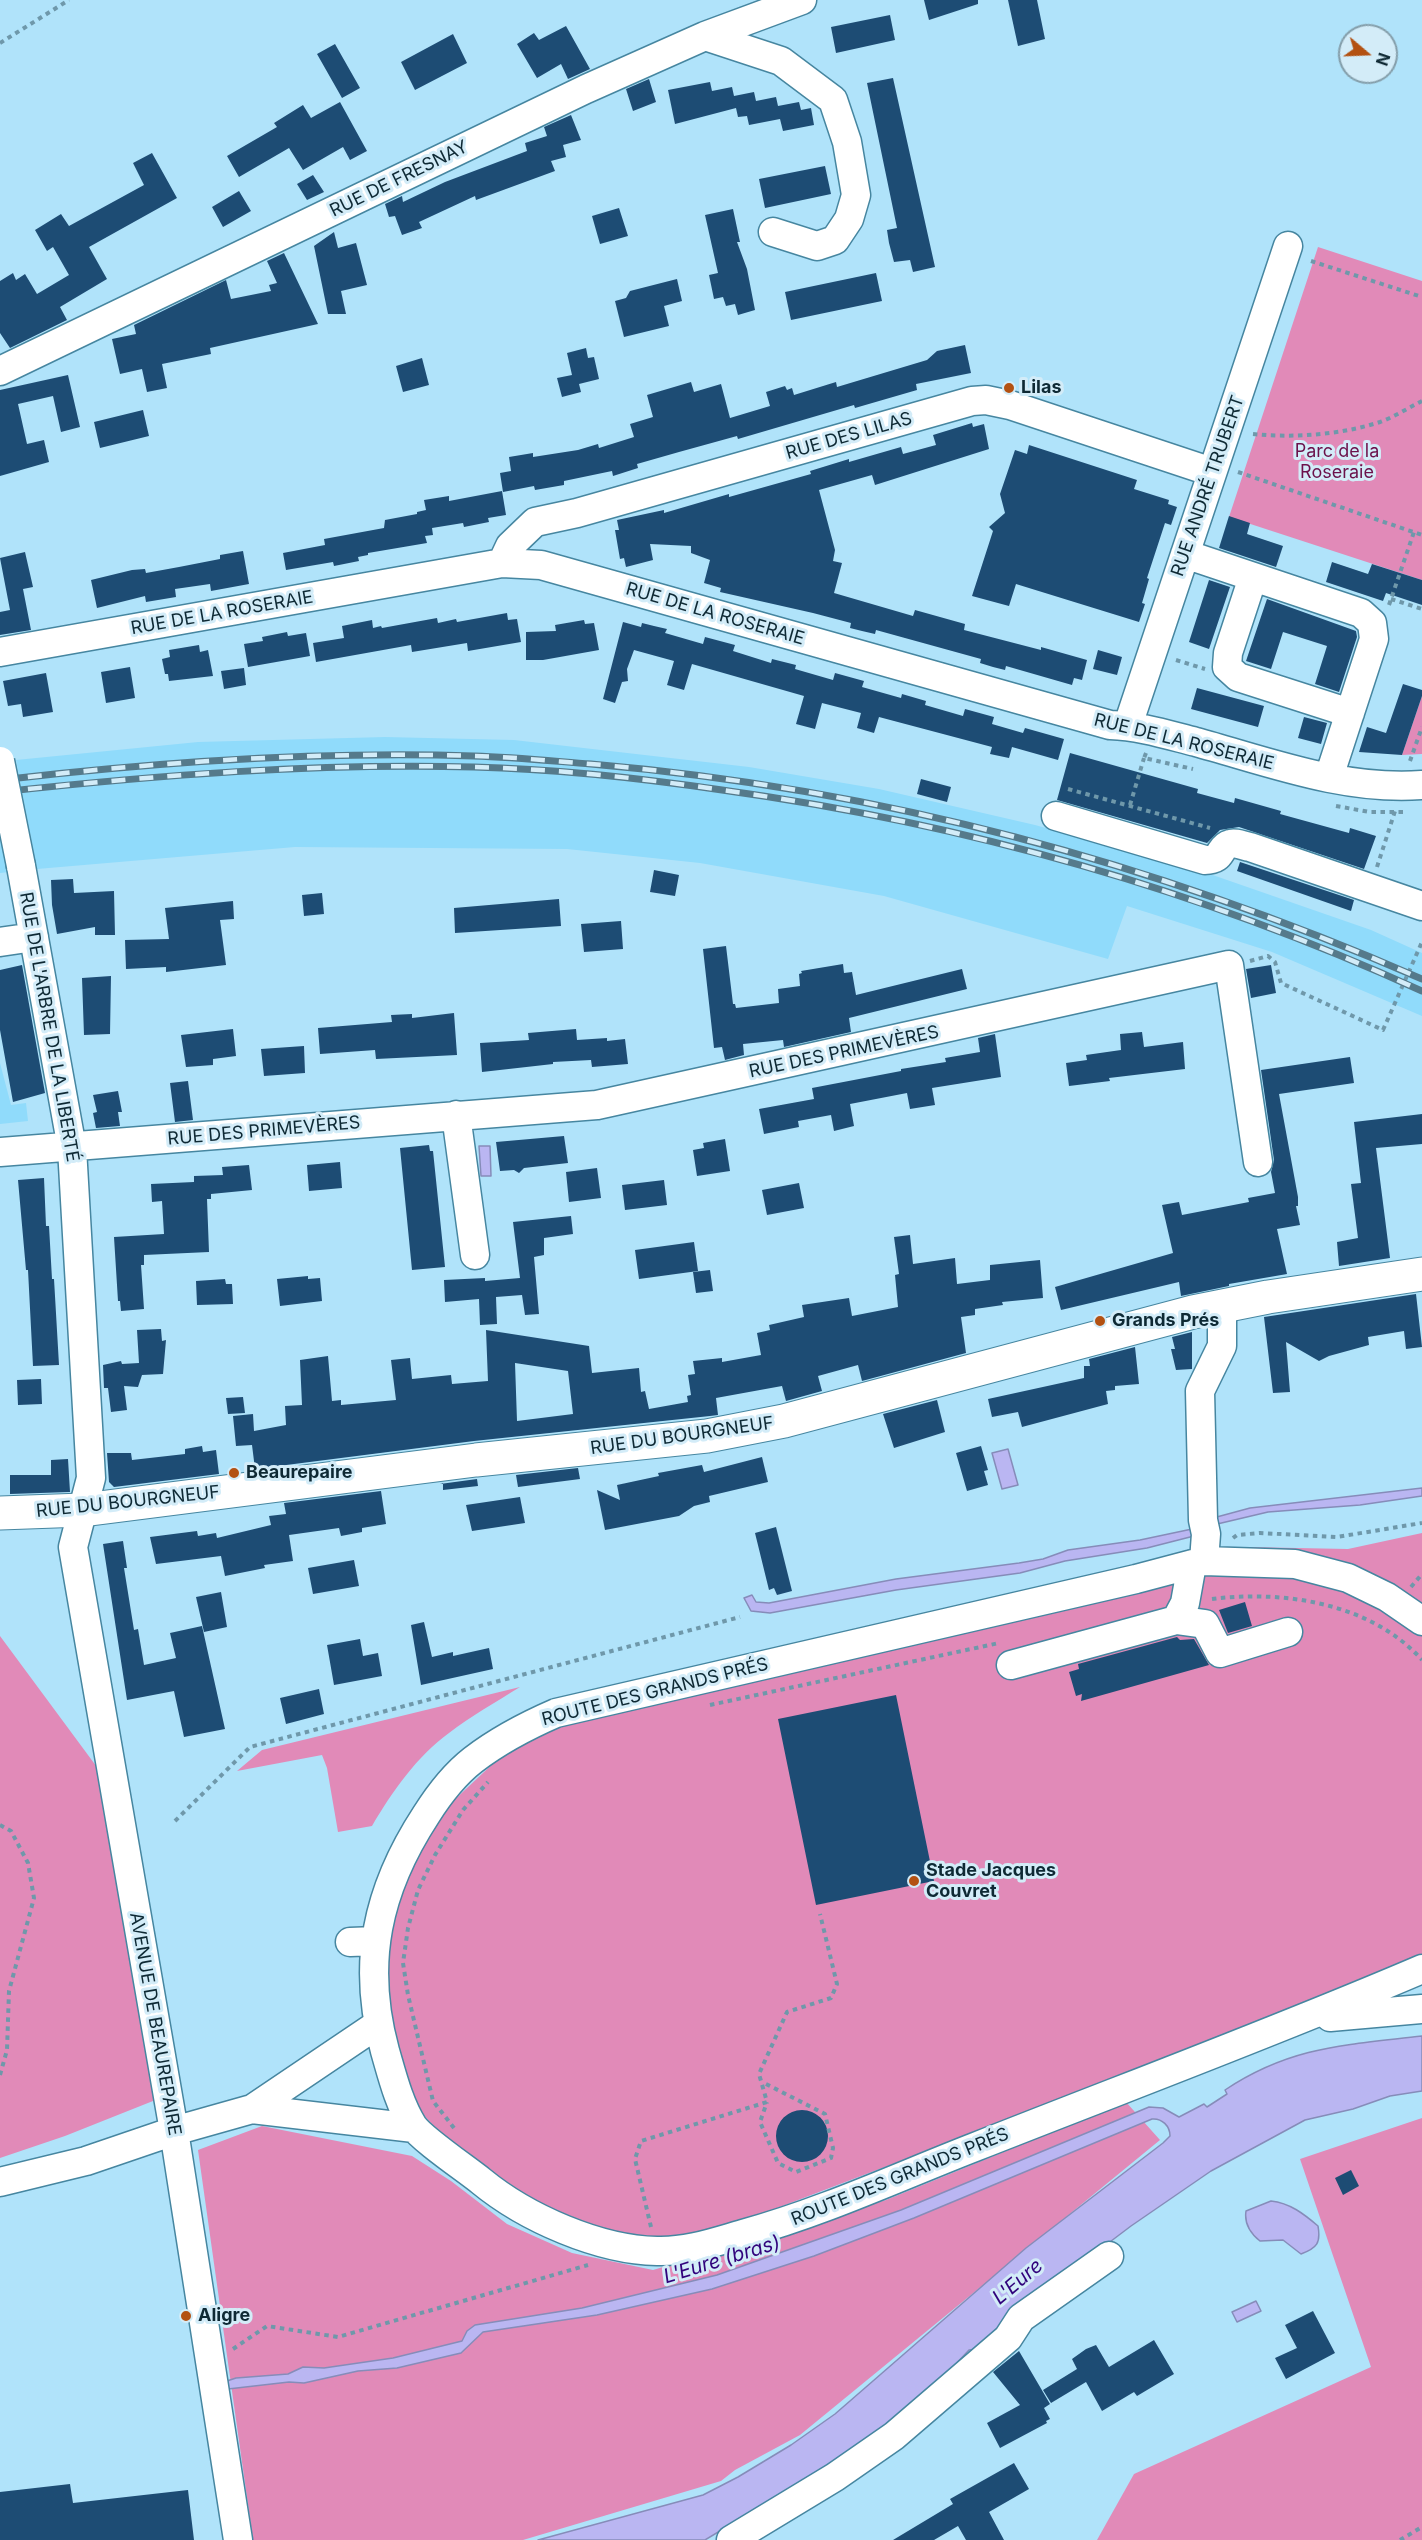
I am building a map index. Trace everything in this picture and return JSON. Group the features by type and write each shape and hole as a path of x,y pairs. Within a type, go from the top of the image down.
{"main road":[{"name":"RUE DU BOURGNEUF","path":"0,1513 83,1510 476,1460 707,1436 784,1421 1193,1312 1422,1274"}],"street":[{"name":"RUE DE FRESNAY","path":"0,371 586,89 705,36 791,5"},
{"path":"781,61 776,32 791,5"},
{"path":"705,36 781,61 833,100 847,142 856,195 849,219 835,240 817,246 773,232"},
{"name":"RUE ANDRÉ TRUBERT","path":"1128,725 1185,554 1225,472 1299,254"},
{"name":"RUE DES LILAS","path":"502,563 510,546 535,522 588,510 972,401 986,400 1010,405 1225,472"},
{"path":"1185,554 1361,614 1372,623 1374,639 1329,777"},
{"name":"RUE DE LA ROSERAIE","path":"0,652 502,563 541,565 1110,725 1128,725 1365,785 1412,778"},
{"path":"1252,577 1228,653 1227,667 1238,676 1350,713"},
{"name":"RUE DE L'ARBRE DE LA LIBERTÉ","path":"0,761 72,1148 91,1448 91,1478 83,1510"},
{"path":"1056,816 1205,860 1218,857 1226,845 1231,843 1422,906"},
{"path":"0,942 34,937"},
{"path":"1229,966 1258,1162"},
{"name":"RUE DES PRIMEVÈRES","path":"0,1152 597,1105 1229,966"},
{"path":"456,1115 475,1255"},
{"path":"1176,1620 1185,1603 1201,1545 1200,1391 1222,1346 1222,1306"},
{"name":"AVENUE DE BEAUREPAIRE","path":"83,1510 73,1547 174,2131 237,2540"},
{"name":"ROUTE DES GRANDS PRÉS","path":"1422,1621 1387,1597 1348,1578 1295,1564 1201,1545 1136,1579 556,1713 519,1729 469,1762 434,1802 405,1847 388,1888 378,1924 363,1942 374,1965 378,2024 395,2085 414,2128 502,2198 548,2223 604,2243 656,2251 699,2247 796,2220 976,2146 1305,2020 1422,1969"},
{"path":"1006,1653 1176,1620 1205,1624 1220,1653 1288,1632"},
{"path":"1305,2020 1422,2009"},
{"path":"0,2182 86,2161 174,2131 252,2109 378,2024"},
{"path":"252,2109 414,2128"},
{"path":"731,2540 835,2477 894,2436 1008,2338 1021,2318 1109,2256"}],"path":[{"path":"0,43 69,0"},
{"path":"1299,254 1422,297"},
{"path":"1253,434 1280,436 1336,432 1380,422 1422,401"},
{"path":"1225,472 1422,535"},
{"path":"1372,623 1387,610 1414,532"},
{"path":"1391,599 1422,609"},
{"path":"1370,888 1412,778 1422,727"},
{"path":"1130,805 1144,758"},
{"path":"1068,789 1224,832 1231,843"},
{"path":"1229,966 1268,956 1275,962 1281,983 1383,1030 1422,942"},
{"path":"1201,1545 1237,1535 1260,1533 1337,1537 1422,1523"},
{"path":"175,1821 250,1747 740,1617"},
{"path":"704,1706 1006,1653"},
{"path":"458,2134 434,2101 408,1995 403,1964 408,1928 418,1890 435,1855 463,1810 494,1776"},
{"path":"0,1825 11,1830 28,1863 34,1898 9,1991 7,2050 0,2075"},
{"path":"766,2084 825,2114 833,2148 831,2158 796,2172 778,2163 760,2122 767,2102 759,2074 787,2012 831,1998 837,1984 820,1914"},
{"path":"645,2225 651,2227 647,2218 635,2159 642,2141 767,2102"},
{"path":"210,2365 267,2326 338,2337 597,2262"},
{"path":"1400,2540 1422,2528"}],"shaded area":[{"path":"385,737 514,740 749,767 879,789 1035,825 1204,872 1371,930 1422,953 1422,1016 1272,952 1127,906 1108,959 884,896 700,863 567,849 295,847 37,869 16,760 198,742"},
{"path":"0,829 9,872 0,873"},
{"path":"0,1063 11,1105 26,1103 28,1121 0,1124"}],"green space":[{"name":"Parc de la Roseraie","path":"1318,247 1422,281 1422,580 1229,517"},
{"path":"1422,696 1422,754 1402,755"},
{"name":"Stade Jacques Couvret","path":"1422,1533 1422,1955 1401,1970 696,2239 645,2239 580,2224 523,2197 452,2146 418,2109 400,2068 386,2001 385,1957 396,1906 415,1855 450,1804 500,1757 551,1727 1172,1582 1246,1547 1348,1549"},
{"path":"0,1636 105,1778 158,2099 65,2136 0,2158"},
{"path":"520,1687 457,1727 426,1752 388,1800 372,1826 338,1832 327,1768 322,1755 237,1771 262,1750"},
{"path":"1126,2102 1160,2140 800,2435 735,2470 721,2481 523,2540 253,2540 198,2150 262,2126 412,2156 451,2181 507,2224 572,2253 653,2270 886,2200"},
{"path":"1422,2118 1422,2540 1097,2540 1134,2474 1371,2367 1300,2159"}],"water":[{"path":"479,1146 490,1146 491,1176 481,1176"},
{"path":"1008,1449 1018,1485 1002,1489 992,1453"},
{"path":"1422,1488 1422,1496 1360,1505 1268,1512 1213,1525 1194,1536 1147,1548 1065,1561 1020,1573 896,1590 770,1613 751,1611 744,1598 752,1595 756,1602 769,1603 896,1579 1019,1563 1043,1559 1068,1550 1140,1540 1192,1529 1213,1518 1250,1508"},
{"name":"L'Eure","path":"1422,2036 1422,2091 1390,2096 1353,2109 1305,2120 1211,2171 1015,2311 979,2349 969,2350 954,2366 878,2431 838,2460 705,2540 538,2540 703,2495 791,2445 835,2414 1026,2248 1163,2143 1170,2136 1165,2123 1152,2119 914,2218 814,2256 712,2289 597,2315 483,2332 461,2353 397,2368 358,2371 304,2383 289,2382 228,2389 227,2381 236,2378 288,2374 303,2367 324,2368 393,2358 462,2341 467,2331 475,2325 582,2308 717,2275 901,2210 1149,2107 1163,2108 1179,2117 1204,2104 1207,2107 1227,2094 1225,2090 1249,2075 1296,2056 1344,2045"},
{"path":"1271,2201 1291,2207 1318,2226 1319,2237 1314,2247 1301,2254 1283,2240 1260,2241 1253,2235 1248,2228 1246,2211"},
{"path":"1256,2301 1261,2311 1237,2322 1232,2312"}],"building":[{"path":"924,0 978,0 978,4 929,20"},
{"path":"1008,0 1037,0 1045,39 1018,46"},
{"path":"890,15 895,40 836,53 831,27"},
{"path":"566,26 590,69 568,79 561,64 537,78 517,44 534,33 539,40"},
{"path":"453,34 467,63 415,90 401,62"},
{"path":"335,44 360,88 342,98 317,54"},
{"path":"893,78 935,267 913,272 910,260 894,262 889,243 887,230 897,228 867,83"},
{"path":"649,79 656,102 633,111 626,89"},
{"path":"710,82 712,91 732,87 734,96 754,92 756,101 776,97 778,106 799,102 801,110 811,108 814,125 783,131 780,119 749,125 747,116 738,117 736,108 675,124 668,90"},
{"path":"340,102 367,151 350,160 343,147 303,170 289,148 239,177 227,156 277,127 274,123 303,105 311,118"},
{"path":"571,115 581,140 563,145 566,157 551,161 555,171 476,200 475,196 419,222 422,228 402,235 395,216 389,217 385,204 402,196 403,202 445,182 527,151 525,143 547,136 544,127"},
{"path":"152,153 177,198 89,247 107,279 60,307 67,320 10,348 0,333 0,281 13,273 16,280 25,274 37,294 69,275 53,247 47,251 35,230 61,214 69,226 144,185 133,163"},
{"path":"825,166 831,194 765,208 759,179"},
{"path":"313,175 324,192 307,200 297,184"},
{"path":"239,191 251,211 223,227 212,207"},
{"path":"619,208 628,236 600,244 592,216"},
{"path":"733,209 740,242 737,242 747,269 755,310 738,315 735,304 726,306 723,297 714,299 709,275 718,273 705,215"},
{"path":"334,232 338,248 356,243 367,285 341,291 346,314 328,314 314,246"},
{"path":"284,253 318,324 210,348 211,354 162,364 167,388 147,392 142,369 120,374 112,339 136,334 134,325 226,280 231,299 271,291 269,285 277,283 267,261"},
{"path":"876,273 882,301 791,320 785,292"},
{"path":"677,279 682,301 664,306 669,326 624,337 615,301 626,298 630,291"},
{"path":"965,345 971,373 916,384 917,390 855,408 854,405 738,439 737,436 637,464 638,468 613,476 612,471 564,481 564,485 535,490 534,486 503,492 500,473 511,471 509,457 533,453 533,457 578,450 598,444 599,448 634,437 630,424 653,417 647,395 691,382 694,392 721,384 730,418 770,406 766,392 785,386 787,390 792,388 794,395 836,382 837,387 927,360 937,351"},
{"path":"586,348 588,358 594,357 599,379 579,384 581,392 562,397 557,378 572,375 567,353"},
{"path":"422,358 429,385 403,392 396,366"},
{"path":"68,375 80,427 61,432 53,396 18,404 27,444 44,440 49,462 0,476 0,390"},
{"path":"143,410 149,436 100,448 94,422"},
{"path":"972,423 973,427 984,424 989,449 875,485 872,475 819,490 835,550 833,561 842,563 834,593 913,616 915,610 965,624 964,630 1087,660 1082,680 1074,678 1072,685 1006,666 1005,670 993,667 980,663 981,659 876,630 875,634 850,628 851,623 720,592 721,588 704,583 710,560 691,553 691,546 650,544 653,560 626,567 624,558 620,559 615,530 619,530 617,520 664,510 664,513 729,494 729,497 811,474 810,471 849,459 849,462 901,447 903,454 936,445 933,435"},
{"path":"1029,445 1137,480 1134,489 1169,500 1168,504 1177,507 1171,525 1165,523 1147,578 1149,579 1142,603 1145,604 1139,622 1016,584 1009,606 972,596 993,531 989,527 1005,513 1000,494 1015,450 1027,454"},
{"path":"502,491 506,515 488,518 489,522 464,527 463,523 432,528 433,535 425,536 427,543 368,553 368,555 358,557 359,561 334,566 333,562 286,570 283,553 325,545 324,539 384,528 385,520 426,510 424,500 449,496 449,501"},
{"path":"1229,516 1250,523 1247,534 1283,546 1276,567 1219,548"},
{"path":"243,551 249,584 211,591 210,584 175,589 176,597 146,602 145,596 97,608 91,580 132,570 145,569 146,573 179,567 220,559 220,555"},
{"path":"25,552 33,587 23,589 31,630 0,635 0,612 10,610 0,558"},
{"path":"1332,562 1368,574 1372,564 1422,580 1422,605 1386,593 1383,601 1326,582"},
{"path":"1209,580 1230,587 1209,649 1189,642"},
{"path":"1267,599 1356,631 1357,637 1339,692 1315,684 1327,646 1283,632 1271,669 1246,661"},
{"path":"507,613 508,620 517,619 521,642 468,651 467,643 412,652 411,645 316,662 313,643 344,638 342,626 372,620 373,628 381,626 382,628 437,618 438,623 456,619 457,622"},
{"path":"584,620 585,624 594,623 599,650 543,660 526,660 526,632 556,631 555,625"},
{"path":"623,622 641,627 642,623 667,629 665,633 703,644 705,637 735,645 733,651 771,663 772,659 796,665 795,669 833,680 835,673 864,681 862,687 901,698 902,694 926,701 925,705 963,716 965,709 994,717 992,724 1023,733 1025,728 1064,739 1058,760 1012,747 1009,758 990,754 992,747 879,717 874,733 857,728 861,713 822,703 815,729 796,724 804,696 692,664 684,690 667,685 674,661 634,650 627,669 628,681 622,682 615,703 603,699"},
{"path":"287,632 288,636 306,633 310,656 248,667 244,644 263,641 262,637"},
{"path":"199,645 200,652 208,650 213,676 169,681 162,659 170,657 169,650"},
{"path":"1098,650 1122,657 1117,675 1093,669"},
{"path":"130,667 135,698 106,703 101,672"},
{"path":"244,668 246,685 224,689 221,671"},
{"path":"46,673 53,712 23,717 21,704 8,706 3,681"},
{"path":"1403,684 1422,690 1422,696 1402,755 1359,752 1367,727 1386,733"},
{"path":"1197,688 1264,706 1258,727 1191,709"},
{"path":"1304,717 1327,723 1321,744 1298,738"},
{"path":"1070,753 1198,789 1197,793 1234,803 1235,798 1281,811 1280,814 1349,833 1350,828 1376,836 1364,869 1239,827 1220,830 1207,843 1057,800"},
{"path":"921,779 951,787 947,802 917,794"},
{"path":"1240,862 1354,900 1351,911 1237,871"},
{"path":"654,870 679,875 675,896 650,892"},
{"path":"73,879 74,893 114,891 115,935 95,935 95,927 57,934 51,880"},
{"path":"322,893 324,914 304,916 302,895"},
{"path":"559,899 561,926 455,933 454,908"},
{"path":"233,901 234,919 220,920 226,965 166,972 166,967 126,969 125,940 169,939 165,908"},
{"path":"621,921 623,949 584,952 581,924"},
{"path":"726,946 733,1004 736,1008 779,1003 778,989 800,986 801,971 843,964 844,973 852,972 856,995 962,969 967,989 849,1018 851,1032 784,1047 783,1040 743,1044 744,1055 725,1060 722,1047 714,1048 703,949"},
{"path":"22,965 45,1093 13,1102 0,1030 0,970"},
{"path":"1271,965 1276,993 1251,998 1246,969"},
{"path":"111,976 110,1034 84,1035 82,978"},
{"path":"454,1013 457,1055 376,1059 375,1050 320,1054 318,1028 392,1022 391,1015 412,1014 412,1018"},
{"path":"233,1029 236,1056 213,1059 213,1065 186,1067 181,1035"},
{"path":"576,1029 577,1040 625,1039 628,1064 592,1067 591,1060 553,1062 553,1064 482,1072 480,1043 529,1040 528,1033"},
{"path":"1142,1032 1144,1047 1183,1042 1185,1069 1109,1078 1110,1081 1069,1086 1066,1063 1087,1060 1086,1055 1121,1050 1120,1034"},
{"path":"995,1034 1001,1077 932,1088 935,1105 910,1109 907,1093 850,1104 854,1126 834,1131 831,1115 798,1121 799,1127 764,1134 759,1109 814,1099 812,1088 946,1062 945,1058 980,1052 978,1038"},
{"path":"304,1046 305,1073 264,1076 261,1049"},
{"path":"1350,1057 1354,1083 1279,1094 1298,1197 1298,1206 1296,1206 1300,1225 1277,1229 1287,1274 1229,1284 1229,1286 1181,1296 1179,1282 1061,1310 1055,1287 1173,1253 1162,1205 1179,1202 1182,1215 1249,1202 1248,1198 1275,1193 1271,1172 1274,1160 1261,1070"},
{"path":"188,1081 193,1120 175,1122 170,1083"},
{"path":"118,1091 122,1112 118,1112 120,1126 96,1128 93,1113 97,1112 93,1095"},
{"path":"1422,1114 1422,1144 1376,1148 1390,1258 1339,1266 1337,1242 1358,1238 1351,1184 1361,1183 1354,1122"},
{"path":"564,1136 568,1163 524,1168 519,1173 514,1170 500,1171 496,1142"},
{"path":"725,1139 730,1171 697,1176 693,1150 704,1148 703,1143"},
{"path":"429,1145 430,1151 433,1151 445,1267 412,1270 400,1148"},
{"path":"340,1162 342,1188 309,1191 307,1165"},
{"path":"249,1165 252,1190 211,1194 211,1199 207,1199 209,1252 144,1255 144,1265 141,1265 144,1309 121,1311 120,1301 118,1301 114,1237 164,1234 162,1201 152,1202 151,1184 194,1182 194,1176 223,1175 222,1167"},
{"path":"597,1168 601,1198 569,1202 566,1172"},
{"path":"44,1178 46,1226 49,1226 52,1279 54,1279 59,1365 33,1366 28,1270 26,1270 18,1180"},
{"path":"664,1180 667,1205 625,1210 622,1185"},
{"path":"799,1183 804,1208 767,1215 762,1190"},
{"path":"571,1216 573,1234 544,1238 544,1255 534,1257 539,1314 525,1315 522,1295 496,1297 497,1324 480,1325 479,1299 445,1302 444,1280 485,1278 485,1281 520,1278 513,1222"},
{"path":"910,1235 913,1264 955,1258 957,1284 990,1280 990,1265 1040,1260 1043,1298 1002,1302 1003,1305 975,1309 975,1315 961,1317 966,1353 862,1381 858,1365 818,1376 822,1391 786,1401 782,1386 716,1398 718,1415 474,1441 255,1469 252,1445 236,1446 233,1416 253,1414 254,1431 286,1425 285,1406 302,1405 300,1360 328,1356 332,1401 341,1400 341,1405 396,1400 391,1360 410,1358 412,1379 451,1375 452,1384 488,1381 486,1330 589,1346 592,1373 639,1368 641,1392 645,1391 649,1409 688,1402 687,1396 691,1395 688,1375 695,1374 693,1361 722,1358 722,1362 761,1355 757,1333 770,1330 769,1325 804,1317 802,1305 849,1298 852,1316 898,1307 895,1275 899,1274 894,1237","holes":["515,1363 568,1371 573,1414 517,1421"]},
{"path":"694,1242 698,1271 639,1279 635,1250"},
{"path":"710,1270 713,1291 696,1293 693,1272"},
{"path":"308,1276 308,1279 320,1278 322,1301 280,1306 277,1279"},
{"path":"225,1279 226,1284 232,1284 233,1304 197,1305 196,1281"},
{"path":"1416,1294 1422,1347 1406,1349 1404,1331 1368,1337 1369,1345 1319,1361 1286,1342 1290,1392 1273,1393 1264,1317"},
{"path":"161,1329 162,1341 166,1340 163,1374 142,1375 138,1387 124,1386 127,1410 111,1412 108,1388 104,1388 103,1365 121,1361 122,1364 139,1363 137,1330"},
{"path":"1192,1332 1192,1369 1176,1370 1171,1349 1175,1349 1172,1337"},
{"path":"1135,1347 1139,1384 1115,1386 1115,1390 1106,1391 1108,1404 1022,1427 1018,1412 992,1417 988,1399 1084,1378 1084,1366 1090,1366 1089,1359"},
{"path":"41,1379 42,1404 18,1405 17,1380"},
{"path":"243,1397 245,1413 228,1414 226,1398"},
{"path":"937,1400 945,1432 894,1448 883,1414"},
{"path":"202,1446 203,1452 216,1450 219,1474 114,1487 109,1482 107,1453 131,1453 132,1460 185,1454 185,1449"},
{"path":"981,1446 988,1470 984,1471 988,1485 967,1491 956,1453"},
{"path":"762,1457 768,1482 709,1496 710,1502 694,1506 679,1516 605,1530 597,1490 620,1500 617,1485 659,1476 658,1473 702,1465 704,1472"},
{"path":"68,1459 70,1492 10,1494 10,1475 51,1475 51,1460"},
{"path":"578,1468 580,1479 518,1487 516,1475"},
{"path":"477,1479 478,1486 443,1490 443,1484"},
{"path":"381,1491 386,1524 362,1528 362,1532 341,1536 339,1528 289,1535 293,1561 264,1565 265,1568 225,1576 221,1556 156,1564 150,1537 197,1531 198,1536 216,1533 217,1538 271,1525 269,1516 286,1514 284,1503"},
{"path":"520,1497 525,1523 472,1531 466,1505"},
{"path":"776,1527 792,1591 777,1595 774,1588 769,1590 755,1533"},
{"path":"123,1541 127,1568 124,1568 134,1630 138,1629 144,1665 176,1658 170,1633 202,1626 225,1729 184,1737 174,1691 127,1700 103,1544"},
{"path":"354,1560 359,1586 313,1594 308,1568"},
{"path":"221,1592 227,1627 204,1632 196,1597"},
{"path":"1245,1602 1252,1626 1228,1633 1219,1610"},
{"path":"424,1622 432,1657 453,1652 453,1656 489,1648 493,1669 421,1685 411,1625"},
{"path":"1177,1637 1180,1640 1194,1639 1209,1665 1081,1701 1082,1694 1076,1696 1069,1672 1079,1669 1078,1664"},
{"path":"360,1639 363,1656 378,1653 382,1676 334,1685 327,1645"},
{"path":"319,1689 324,1714 286,1724 280,1698"},
{"path":"896,1695 934,1881 816,1905 778,1719"},
{"path":"797,2110 807,2110 821,2117 828,2136 821,2155 807,2162 797,2162 787,2158 780,2151 776,2141 776,2131 780,2121 787,2114"},
{"path":"1351,2170 1359,2186 1343,2195 1335,2178"},
{"path":"1313,2311 1335,2353 1286,2379 1275,2358 1297,2348 1285,2325"},
{"path":"1154,2340 1174,2374 1137,2396 1134,2392 1102,2411 1086,2382 1051,2403 1043,2390 1077,2369 1072,2359 1086,2349 1096,2345 1109,2367"},
{"path":"1019,2351 1050,2404 1044,2408 1050,2419 1046,2421 1047,2423 1000,2448 987,2423 1020,2405 993,2372"},
{"path":"1014,2463 1029,2489 989,2512 1004,2540 966,2540 958,2526 934,2540 893,2540 953,2504 950,2499"},
{"path":"70,2484 73,2503 188,2490 194,2540 0,2540 0,2492"}],"railway":[{"path":"0,780 177,763 355,755 503,757 700,776 806,792 911,812 1015,837 1118,866 1220,900 1321,937 1422,979"},
{"path":"0,792 118,780 237,772 414,766 536,770 691,786 812,804 902,821 991,841 1079,865 1253,922 1422,991"}],"place":[{"name":"Lilas","path":"1009,388"},
{"name":"Grands Prés","path":"1100,1321"},
{"name":"Beaurepaire","path":"234,1473"},
{"name":"Stade Jacques Couvret","path":"914,1881"},
{"name":"Aligre","path":"186,2316"}],"water label":[{"name":"L'Eure (bras)","path":"722,2260"}]}
